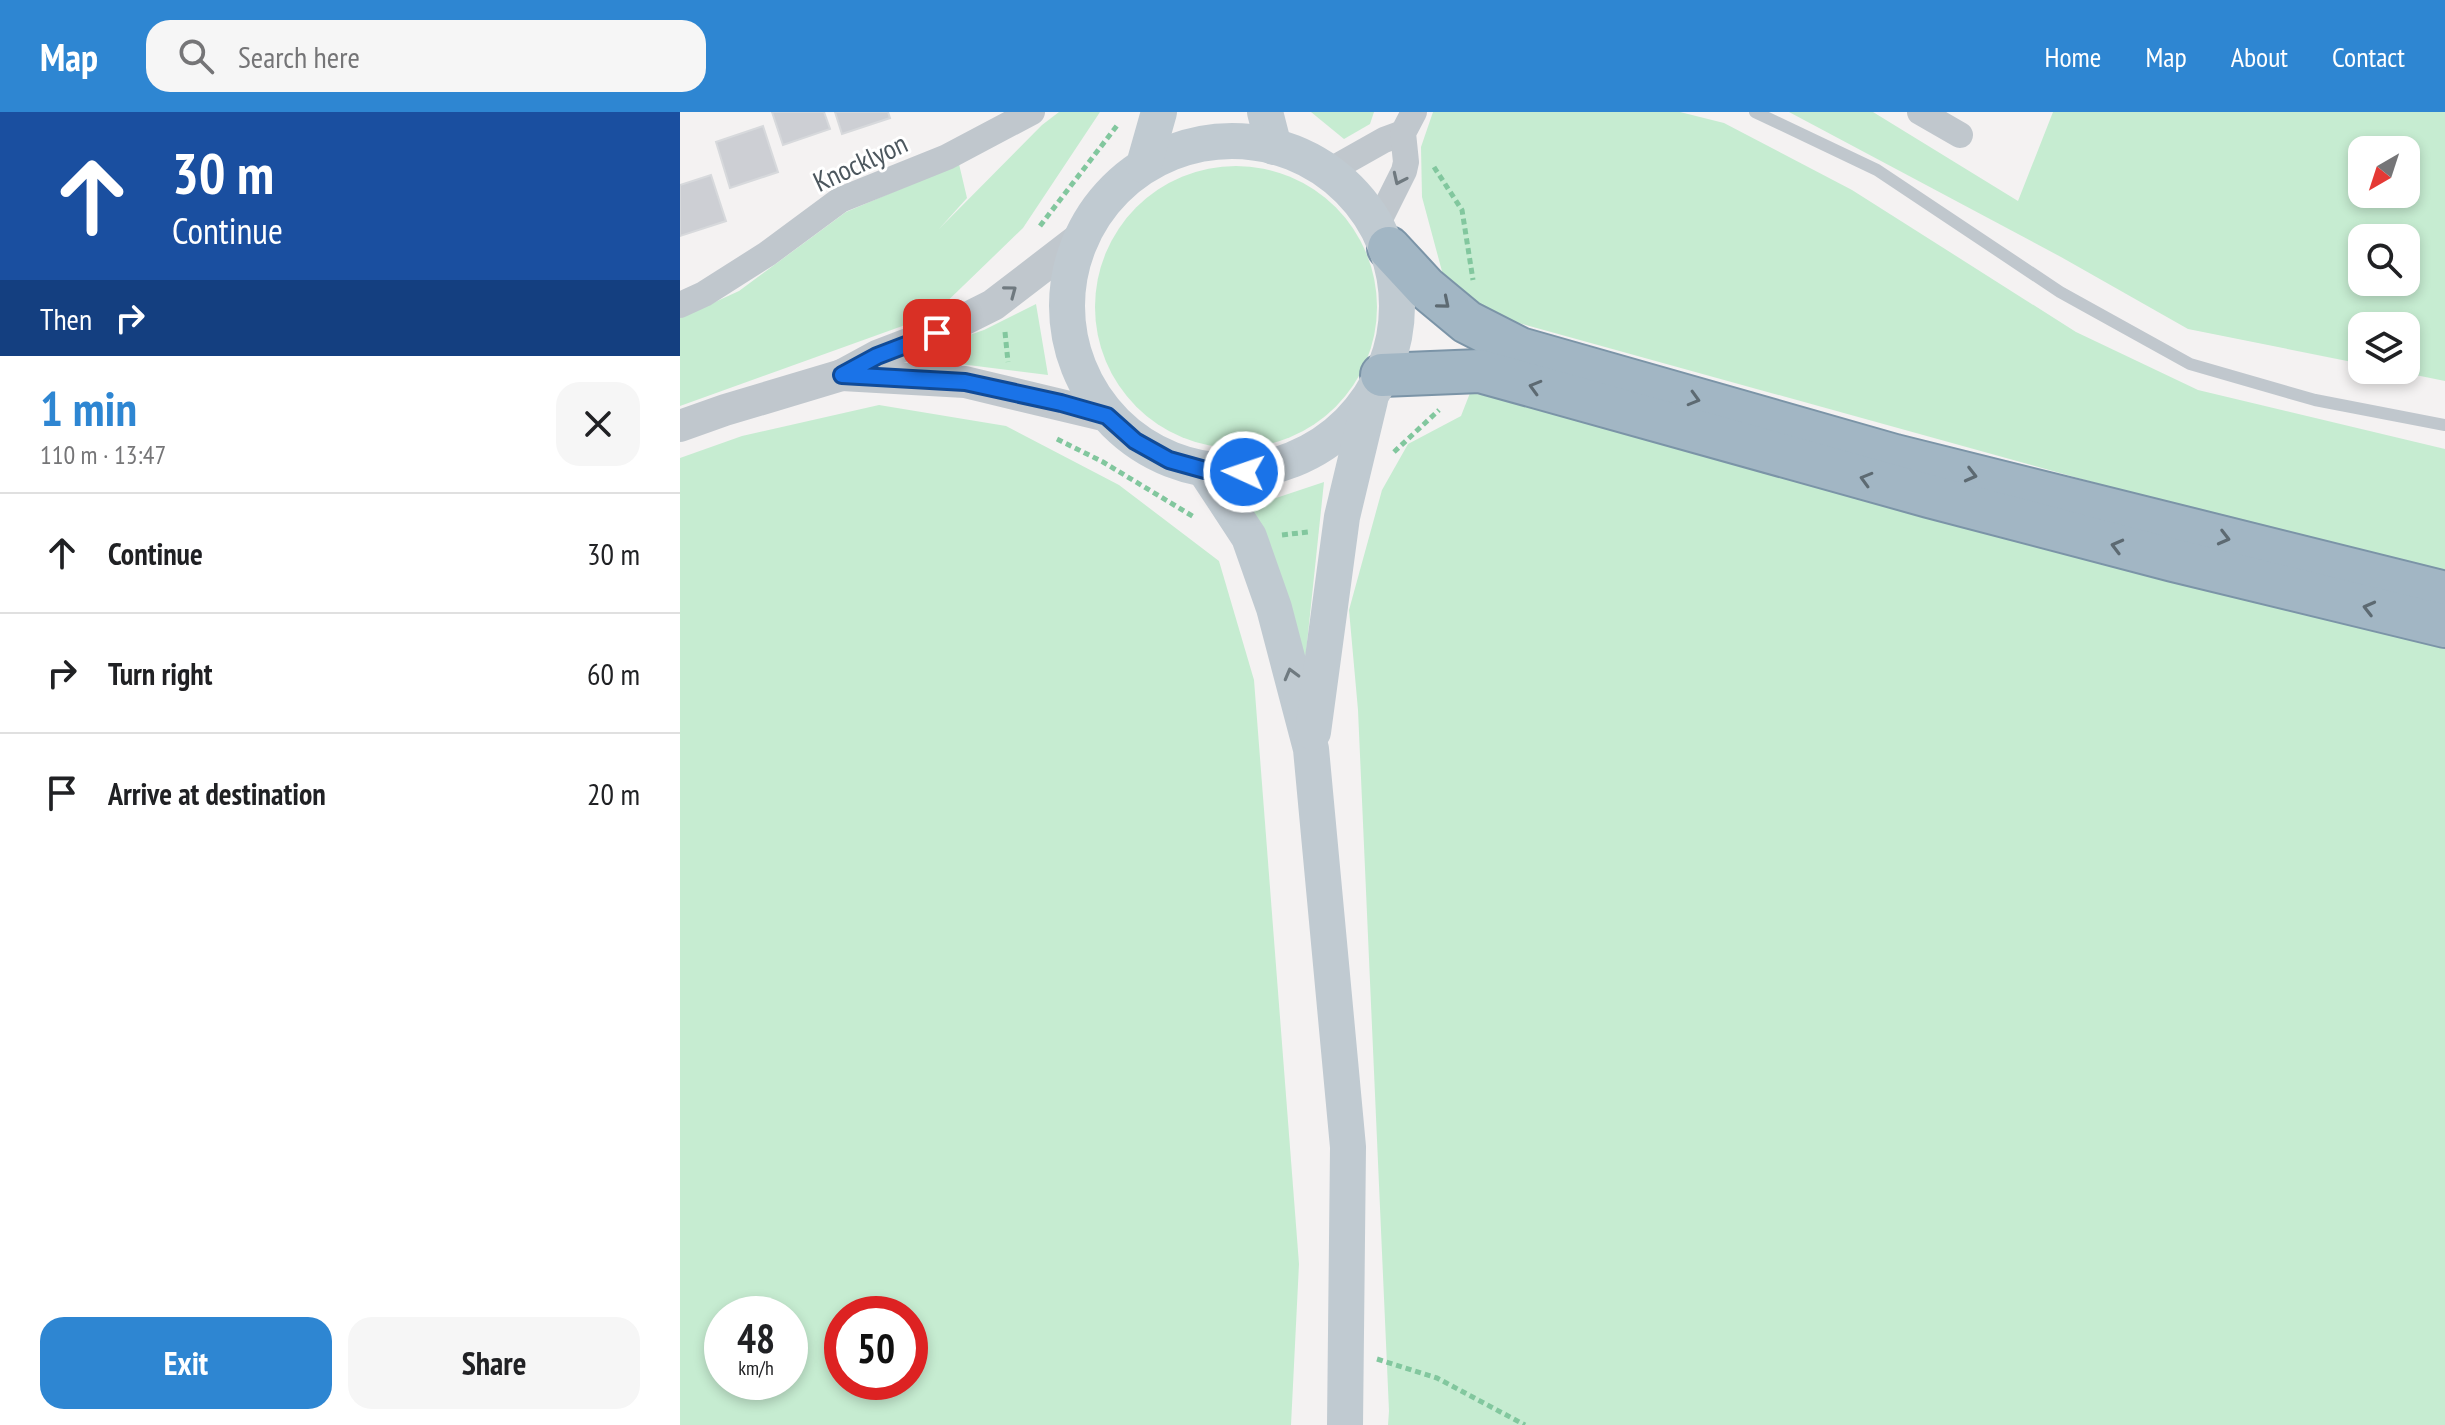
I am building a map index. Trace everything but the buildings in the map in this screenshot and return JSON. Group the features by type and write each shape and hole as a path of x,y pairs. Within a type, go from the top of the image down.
{"highway":[{"path":"1383,236 1426,288 1467,322 1520,349 1895,456 2445,593"},
{"path":"1377,385 1480,371 1929,496 2173,560 2445,626"}],"main road":[{"path":"1265,112 1274,147"},
{"path":"1142,113 1144,165"},
{"path":"1311,749 1342,517 1377,385 1394,336 1396,295 1383,236 1357,195 1329,171 1274,147 1230,141 1185,147 1144,165 1118,185 1096,210 1079,239 1068,275 1065,312 1071,350 1085,385 1107,416 1135,441 1169,460 1205,470 1244,472 1282,464 1317,448 1347,425 1377,385"},
{"path":"1205,470 1249,537 1274,608 1311,749 1348,1147 1345,1425"}],"street":[{"name":"Knocklyon","path":"680,305 704,294 767,254 840,200 947,157 1032,112"},
{"path":"1920,112 1960,135"},
{"path":"1329,171 1409,122"},
{"path":"1383,236 1406,162 1409,122"},
{"path":"680,426 842,375 877,356 937,333 993,305 1079,239"},
{"path":"842,375 965,382 1107,416"}],"lane":[{"path":"1755,112 1877,170 2060,292 2190,364 2315,400 2445,425"}],"path":[{"path":"1035,232 1142,113"},
{"path":"1441,178 1462,210 1472,267"},
{"path":"1003,320 1009,371"},
{"path":"1047,434 1103,462 1194,517 1202,525"},
{"path":"1277,536 1318,531"},
{"path":"1347,1349 1437,1378 1525,1425"}],"green space":[{"path":"1059,112 1100,112 1023,228 933,315 680,406 680,318 739,291 846,212 959,164 967,198 939,229 1042,125"},
{"path":"1311,112 1374,112 1370,124 1344,139"},
{"path":"1433,112 1680,112 1724,123 1852,190 2076,332 2198,390 2445,449 2445,574 2341,551 1490,315 1443,275 1422,197 1421,147"},
{"path":"1789,112 1873,112 2018,201 2053,112 2445,112 2445,381 2420,376 2420,312 2348,312 2348,361 2188,329 2061,257"},
{"path":"1250,166 1303,182 1336,207 1354,228 1367,253 1375,279 1375,335 1367,361 1354,386 1336,407 1315,425 1290,438 1264,446 1222,448 1169,432 1146,416 1127,397 1111,374 1097,335 1095,293 1111,240 1127,217 1146,198 1169,182 1208,168"},
{"path":"1036,304 1048,375 904,357 984,330"},
{"path":"1470,393 1515,400 2445,649 2445,1425 1388,1425 1358,710 1349,610 1382,490 1408,444 1461,416"},
{"path":"879,405 1006,426 1119,485 1219,561 1254,680 1299,1264 1291,1425 680,1425 680,458 742,436"},
{"path":"1324,482 1305,662 1249,507"}],"route":[{"path":"937,333 877,356 842,375 965,382 1061,403 1107,416 1135,441 1169,460 1205,470 1244,472"}]}
